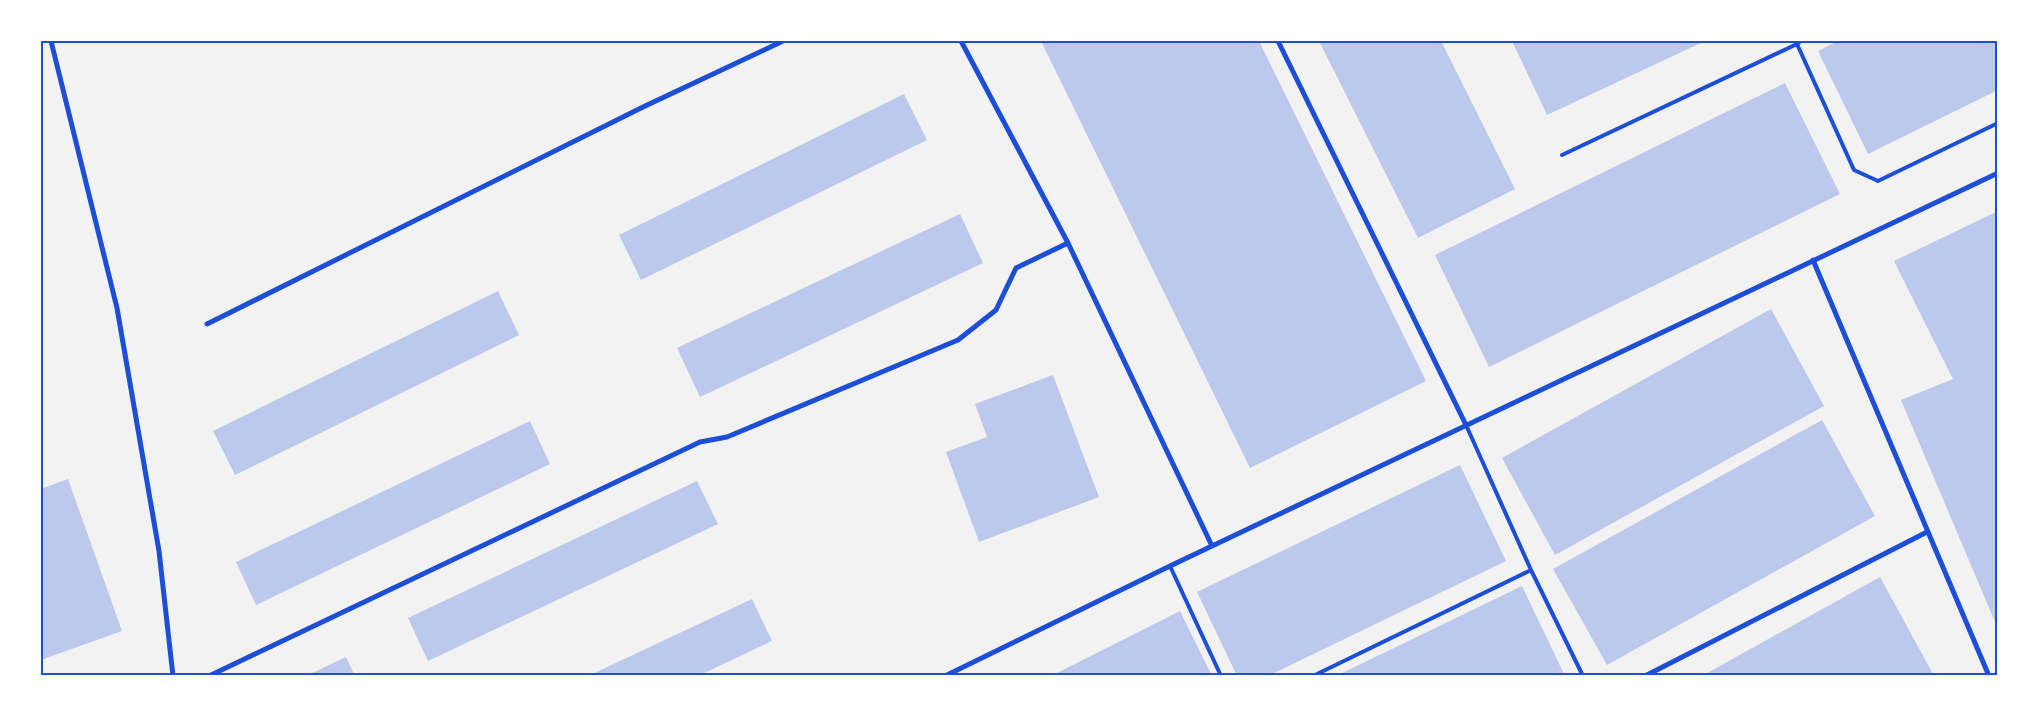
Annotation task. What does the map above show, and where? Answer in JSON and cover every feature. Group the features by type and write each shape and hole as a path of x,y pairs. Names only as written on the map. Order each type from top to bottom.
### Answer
{"street":[{"path":"51,41 116,308 160,551 173,676"},
{"path":"207,324 634,112 784,41"},
{"path":"961,41 1068,243 1212,546"},
{"path":"1278,41 1466,425"},
{"path":"944,676 1170,566 1998,173"},
{"path":"209,676 700,442 727,437 958,340 996,310 1016,268 1068,243"},
{"path":"1813,260 1989,676"},
{"path":"1645,676 1927,532"}],"lane":[{"path":"1562,154 1799,42 1854,170 1878,181 1998,123"},
{"path":"1466,425 1531,570 1583,676"},
{"path":"1170,566 1221,676"},
{"path":"1313,676 1531,570"}],"building":[{"path":"1041,41 1259,41 1426,381 1250,468"},
{"path":"1319,41 1441,41 1515,189 1418,238"},
{"path":"1512,41 1705,41 1547,115"},
{"path":"1838,41 1998,41 1998,90 1868,154 1818,51"},
{"path":"1785,83 1840,194 1489,367 1435,255"},
{"path":"904,94 927,140 641,280 619,235"},
{"path":"1998,211 1998,629 1901,400 1953,379 1894,261"},
{"path":"960,214 983,263 700,397 677,348"},
{"path":"498,291 519,335 235,475 213,431"},
{"path":"1771,309 1824,406 1555,555 1502,458"},
{"path":"1053,375 1099,497 979,542 946,452 987,437 975,404"},
{"path":"1822,420 1875,516 1607,665 1553,569"},
{"path":"530,421 550,464 256,605 236,562"},
{"path":"1460,465 1506,561 1268,676 1237,676 1197,592"},
{"path":"68,479 122,631 41,660 41,489"},
{"path":"697,481 718,524 428,661 408,618"},
{"path":"1880,577 1933,674 1929,676 1702,676"},
{"path":"1522,586 1565,676 1336,676"},
{"path":"752,599 772,641 698,676 588,676"},
{"path":"1180,611 1212,676 1051,676"},
{"path":"346,657 355,676 306,676"}]}
